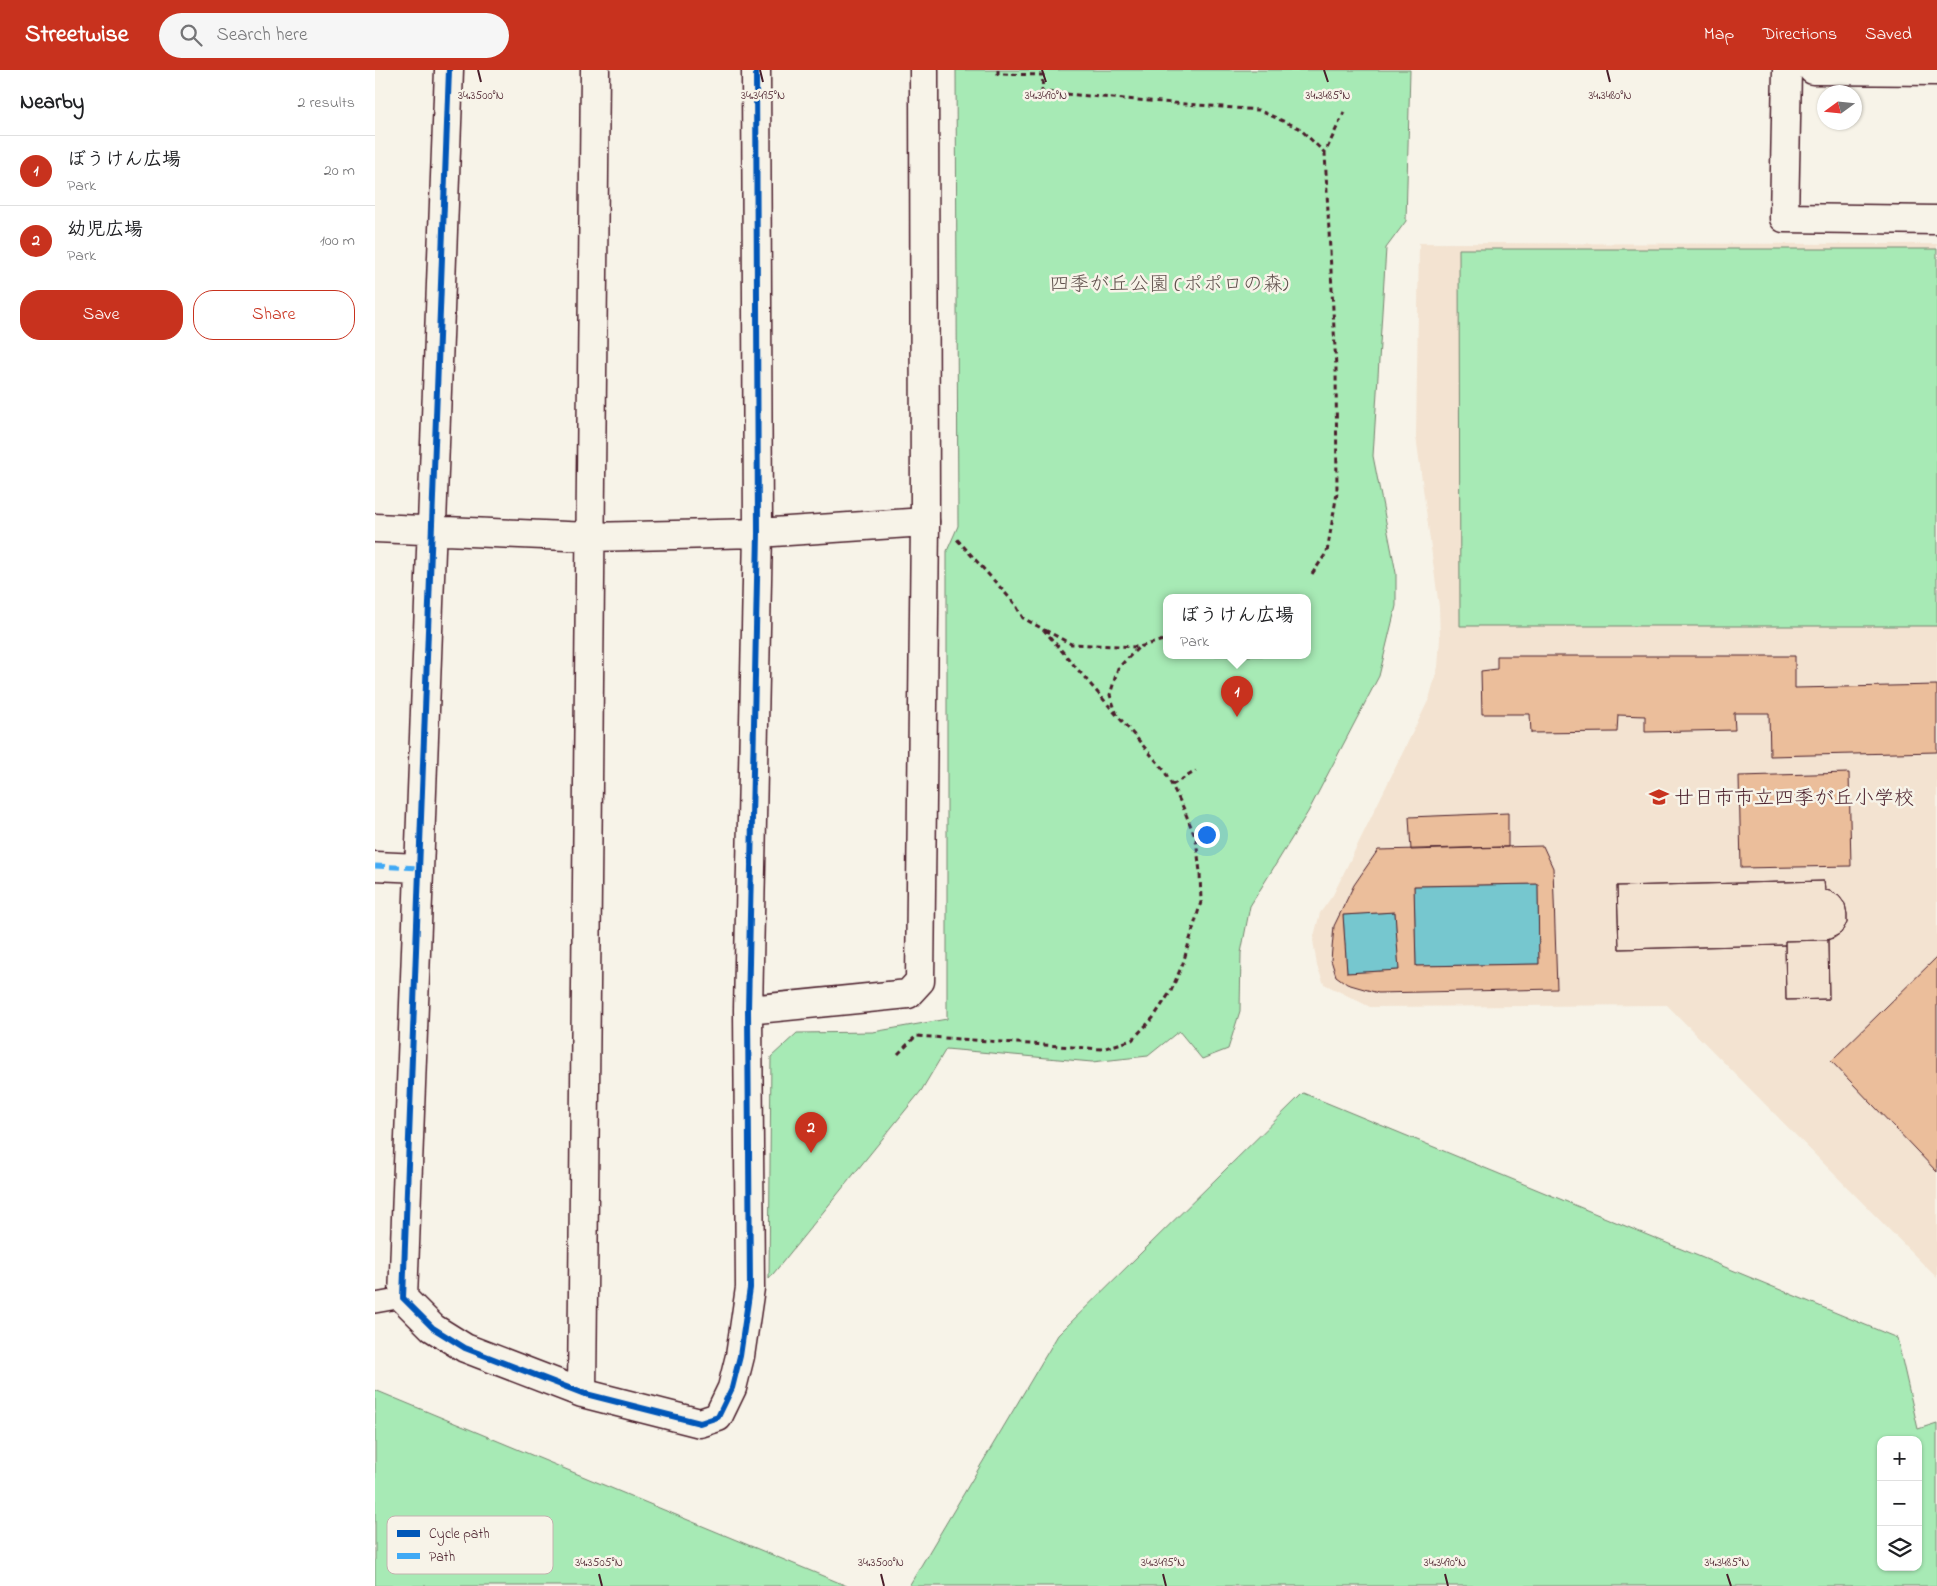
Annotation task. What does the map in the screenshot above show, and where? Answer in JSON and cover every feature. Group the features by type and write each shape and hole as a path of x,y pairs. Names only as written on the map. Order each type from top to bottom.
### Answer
{"street":[{"path":"449,70 403,1298 433,1328 465,1348 582,1393 699,1424 718,1417 732,1388 740,1356 750,1288 748,1010 758,534 757,70"},
{"path":"582,1393 595,70"},
{"path":"748,1010 908,994 920,981 925,522 924,70"},
{"path":"1787,70 1783,218 1937,220"},
{"path":"1813,70 1937,72"},
{"path":"375,528 590,537 758,534 925,522"},
{"path":"375,866 419,868"}],"lane":[{"path":"375,1303 403,1298"}],"path":[{"path":"998,70 998,74 1043,75 1042,92 1259,110 1299,128 1325,153"},
{"path":"1312,574 1327,552 1337,493 1336,368 1325,153 1343,112"},
{"path":"955,536 1015,604 1023,618 1071,644 1139,647 1163,641"},
{"path":"898,1054 916,1036 1103,1049 1132,1040 1153,1018 1171,991 1183,963 1201,902 1196,839 1164,770 1043,629"},
{"path":"1118,718 1110,695 1118,668 1139,647"},
{"path":"1172,785 1196,771"}],"shaded area":[{"name":"廿日市市立四季が丘小学校","path":"1419,243 1937,244 1937,1278 1667,1005 1370,1007 1324,984 1317,966 1313,940 1320,913 1333,895 1429,699 1438,667 1440,639 1439,607 1416,436"}],"green space":[{"name":"四季が丘公園 (ポポロの森)","path":"956,70 1410,70 1406,221 1386,248 1373,456 1396,573 1396,606 1379,676 1308,812 1250,906 1241,953 1240,1011 1228,1049 1202,1059 1179,1031 1148,1056 1092,1062 946,1049 921,1091 769,1279 771,1057 797,1033 873,1032 947,1019 947,551 958,526"},
{"path":"1459,249 1937,249 1937,626 1460,626"},
{"path":"1303,1093 1897,1338 1918,1429 1937,1423 1937,1586 909,1586 1058,1335"},
{"path":"375,1390 847,1586 375,1586"}],"water":[{"path":"1538,884 1539,964 1416,966 1414,886"},
{"path":"1395,912 1399,970 1347,973 1343,915"}],"building":[{"path":"1497,656 1795,656 1795,688 1937,685 1937,752 1770,756 1769,713 1734,713 1735,730 1645,732 1645,716 1618,715 1617,732 1531,733 1530,714 1482,714 1481,671 1497,669"},
{"path":"1849,773 1851,866 1741,868 1739,776"},
{"path":"1508,813 1508,847 1411,850 1409,817"},
{"path":"1543,846 1553,868 1557,989 1378,993 1347,984 1336,976 1331,960 1334,926 1354,885 1378,850","holes":["1538,884 1539,964 1416,966 1414,886","1395,912 1399,970 1347,973 1343,915"]},
{"path":"1824,881 1825,890 1839,896 1845,904 1847,914 1847,923 1841,933 1828,940 1829,999 1786,1000 1785,945 1619,949 1617,886"},
{"path":"1824,881 1825,890 1839,896 1845,904 1847,914 1847,923 1841,933 1834,938 1826,940 1785,941 1785,945 1619,949 1617,886"},
{"path":"1828,940 1829,999 1786,1000 1785,941"},
{"path":"1937,957 1937,1172 1831,1061"}],"marked path":[{"path":"375,866 419,868"}],"cycle path":[{"path":"449,70 403,1298 433,1328 465,1348 582,1393 700,1423 718,1417 732,1388 740,1356 750,1288 748,1010 758,533 756,70"}],"place":[{"name":"ぼうけん広場","path":"1237,717"},
{"name":"廿日市市立四季が丘小学校","path":"1659,797"},
{"name":"幼児広場","path":"811,1153"}]}
